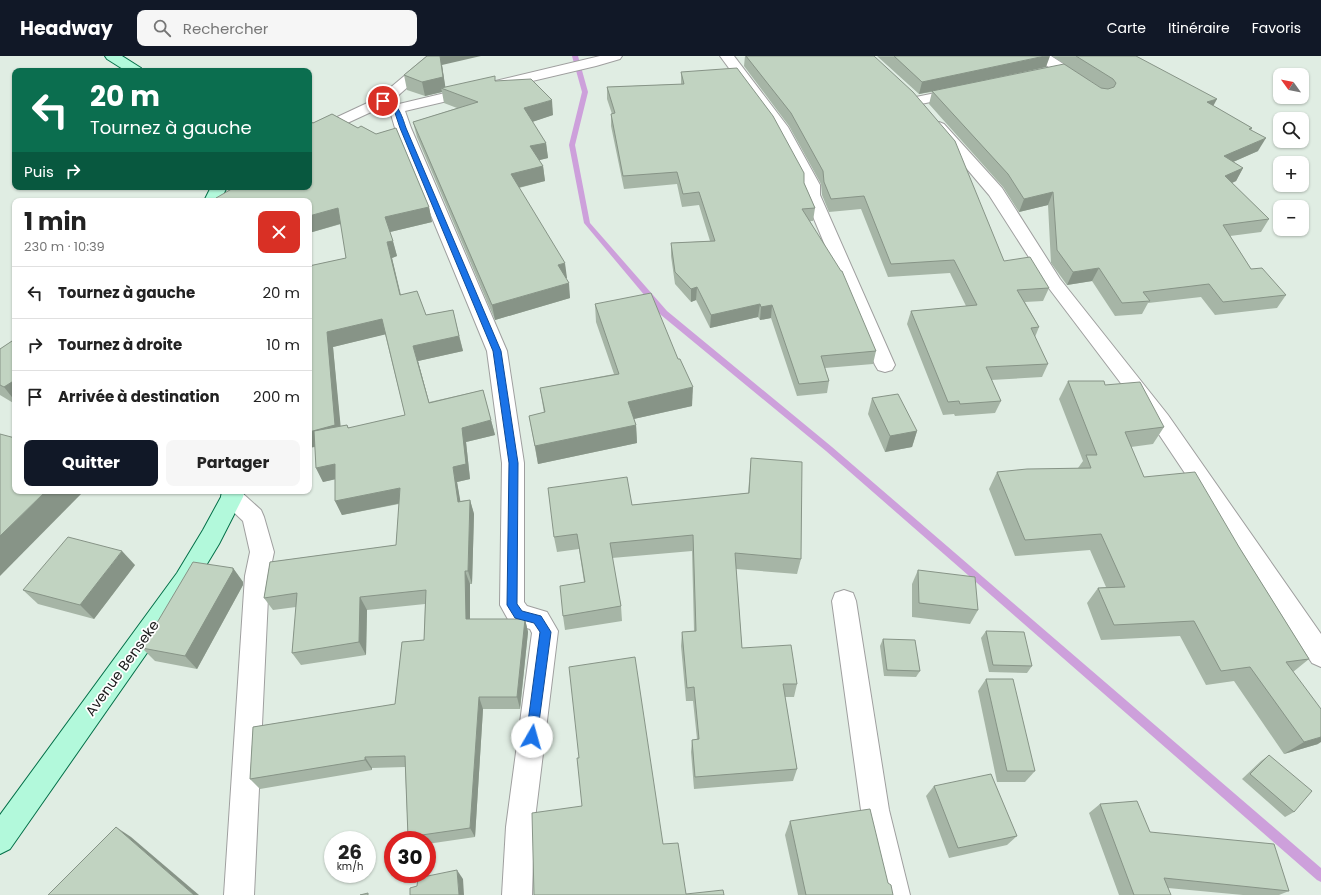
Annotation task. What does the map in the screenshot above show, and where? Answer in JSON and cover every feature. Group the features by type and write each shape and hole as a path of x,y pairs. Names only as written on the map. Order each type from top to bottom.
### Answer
{"street":[{"path":"112,56 131,68"},
{"path":"312,129 390,105 553,72 615,56"},
{"path":"727,56 780,127 812,185 812,195 885,365"},
{"path":"1041,56 1095,91"},
{"path":"390,105 426,60"},
{"path":"1040,75 1063,70"},
{"path":"970,90 910,96 996,192 1054,283 1161,421 1321,655"},
{"path":"390,105 403,128 497,351 513,463 512,605 519,615 538,620 545,632 520,827 517,895"},
{"path":"233,494 253,517 262,552 257,576 239,895"},
{"name":"Avenue Benseke","path":"0,839 185,580 211,537 233,494"},
{"path":"844,601 875,810 895,895"}],"building":[{"path":"427,56 440,56 443,77 422,82 404,75"},
{"path":"746,56 874,56 913,92 955,141 1004,261 1030,257 1049,288 1017,290 1039,327 1031,328 1048,364 986,367 1001,401 960,404 959,401 948,402 911,311 977,305 954,260 891,264 864,196 831,199 824,182 823,171 791,113"},
{"path":"894,56 1045,56 922,82"},
{"path":"1076,56 1136,56 1217,99 1207,102 1252,128 1249,129 1266,138 1224,156 1243,168 1225,176 1269,219 1223,225 1251,269 1262,268 1286,295 1223,302 1209,284 1143,292 1150,301 1122,303 1099,268 1073,272 1057,250 1053,192 1024,199 1008,174 932,91 1064,64 1101,88 1108,89 1114,87 1116,83 1113,79"},
{"path":"737,68 773,116 804,173 804,183 815,208 802,209 842,271 876,351 821,356 829,381 799,384 772,305 761,307 760,304 711,315 697,287 691,289 675,272 671,243 715,241 699,192 683,194 677,172 623,176 611,114 615,113 607,87 684,84 681,72"},
{"path":"495,76 495,81 531,79 552,100 524,108 546,143 530,146 543,166 511,174 565,263 558,265 569,283 492,305 413,122 478,102 441,88"},
{"path":"332,114 358,128 361,126 376,134 396,128 429,207 385,217 393,241 387,242 400,295 417,291 426,315 453,310 459,336 413,346 429,403 483,390 491,420 462,428 466,464 453,467 458,502 470,500 468,571 465,571 466,619 525,619 517,697 479,697 470,828 436,833 436,831 408,831 405,756 365,757 365,760 250,779 253,727 395,704 402,642 424,640 426,590 360,597 359,642 292,653 297,593 264,598 270,562 396,545 400,488 335,501 335,464 316,468 314,431 347,425 348,428 405,415 382,319 327,332 335,425 312,431 312,265 346,258 338,208 312,215 312,198 216,198 230,190 312,190 312,122"},
{"path":"651,293 678,359 680,359 693,387 628,402 636,425 535,446 529,416 545,412 540,388 619,374 595,304"},
{"path":"12,341 12,382 4,387 0,385 0,349"},
{"path":"1068,381 1104,381 1105,385 1140,382 1164,427 1125,432 1144,477 1195,472 1239,547 1309,659 1286,662 1321,709 1321,737 1304,742 1250,667 1221,671 1194,621 1114,625 1098,588 1125,587 1101,534 1025,540 997,472 1027,469 1091,468 1086,455 1097,455"},
{"path":"898,394 917,431 890,436 872,398"},
{"path":"0,434 12,437 12,494 43,494 0,536"},
{"path":"751,458 802,462 801,559 735,553 742,648 791,645 797,684 783,684 797,769 695,777 692,740 699,739 694,687 687,688 682,632 696,631 693,535 610,543 621,606 563,616 560,586 585,582 577,534 554,537 548,488 627,477 632,505 749,493"},
{"path":"68,537 122,551 80,605 23,590"},
{"path":"193,562 233,568 233,571 185,656 142,648"},
{"path":"918,570 975,577 978,610 919,603"},
{"path":"986,631 1024,632 1032,666 993,665"},
{"path":"883,639 915,640 920,671 887,670"},
{"path":"635,657 663,844 678,843 686,894 723,890 724,895 534,895 532,813 582,806 577,758 579,758 569,667"},
{"path":"986,679 1013,679 1035,771 1007,771"},
{"path":"1269,755 1312,791 1294,812 1250,774"},
{"path":"991,774 1017,836 958,848 934,786"},
{"path":"1137,801 1150,832 1274,844 1289,891 1164,878 1171,895 1134,895 1100,804"},
{"path":"870,809 888,883 891,885 893,895 806,895 790,821"},
{"path":"116,827 194,895 48,895"},
{"path":"457,870 459,895 410,895 410,888 417,886 417,883 436,883 436,874"}],"waterway":[{"path":"575,56 585,92 572,145 587,223 664,313 829,449 1321,876"}],"route":[{"path":"383,101 396,109 497,351 512,447 513,463 512,605 519,615 538,620 545,632 542,646 532,737"}]}
